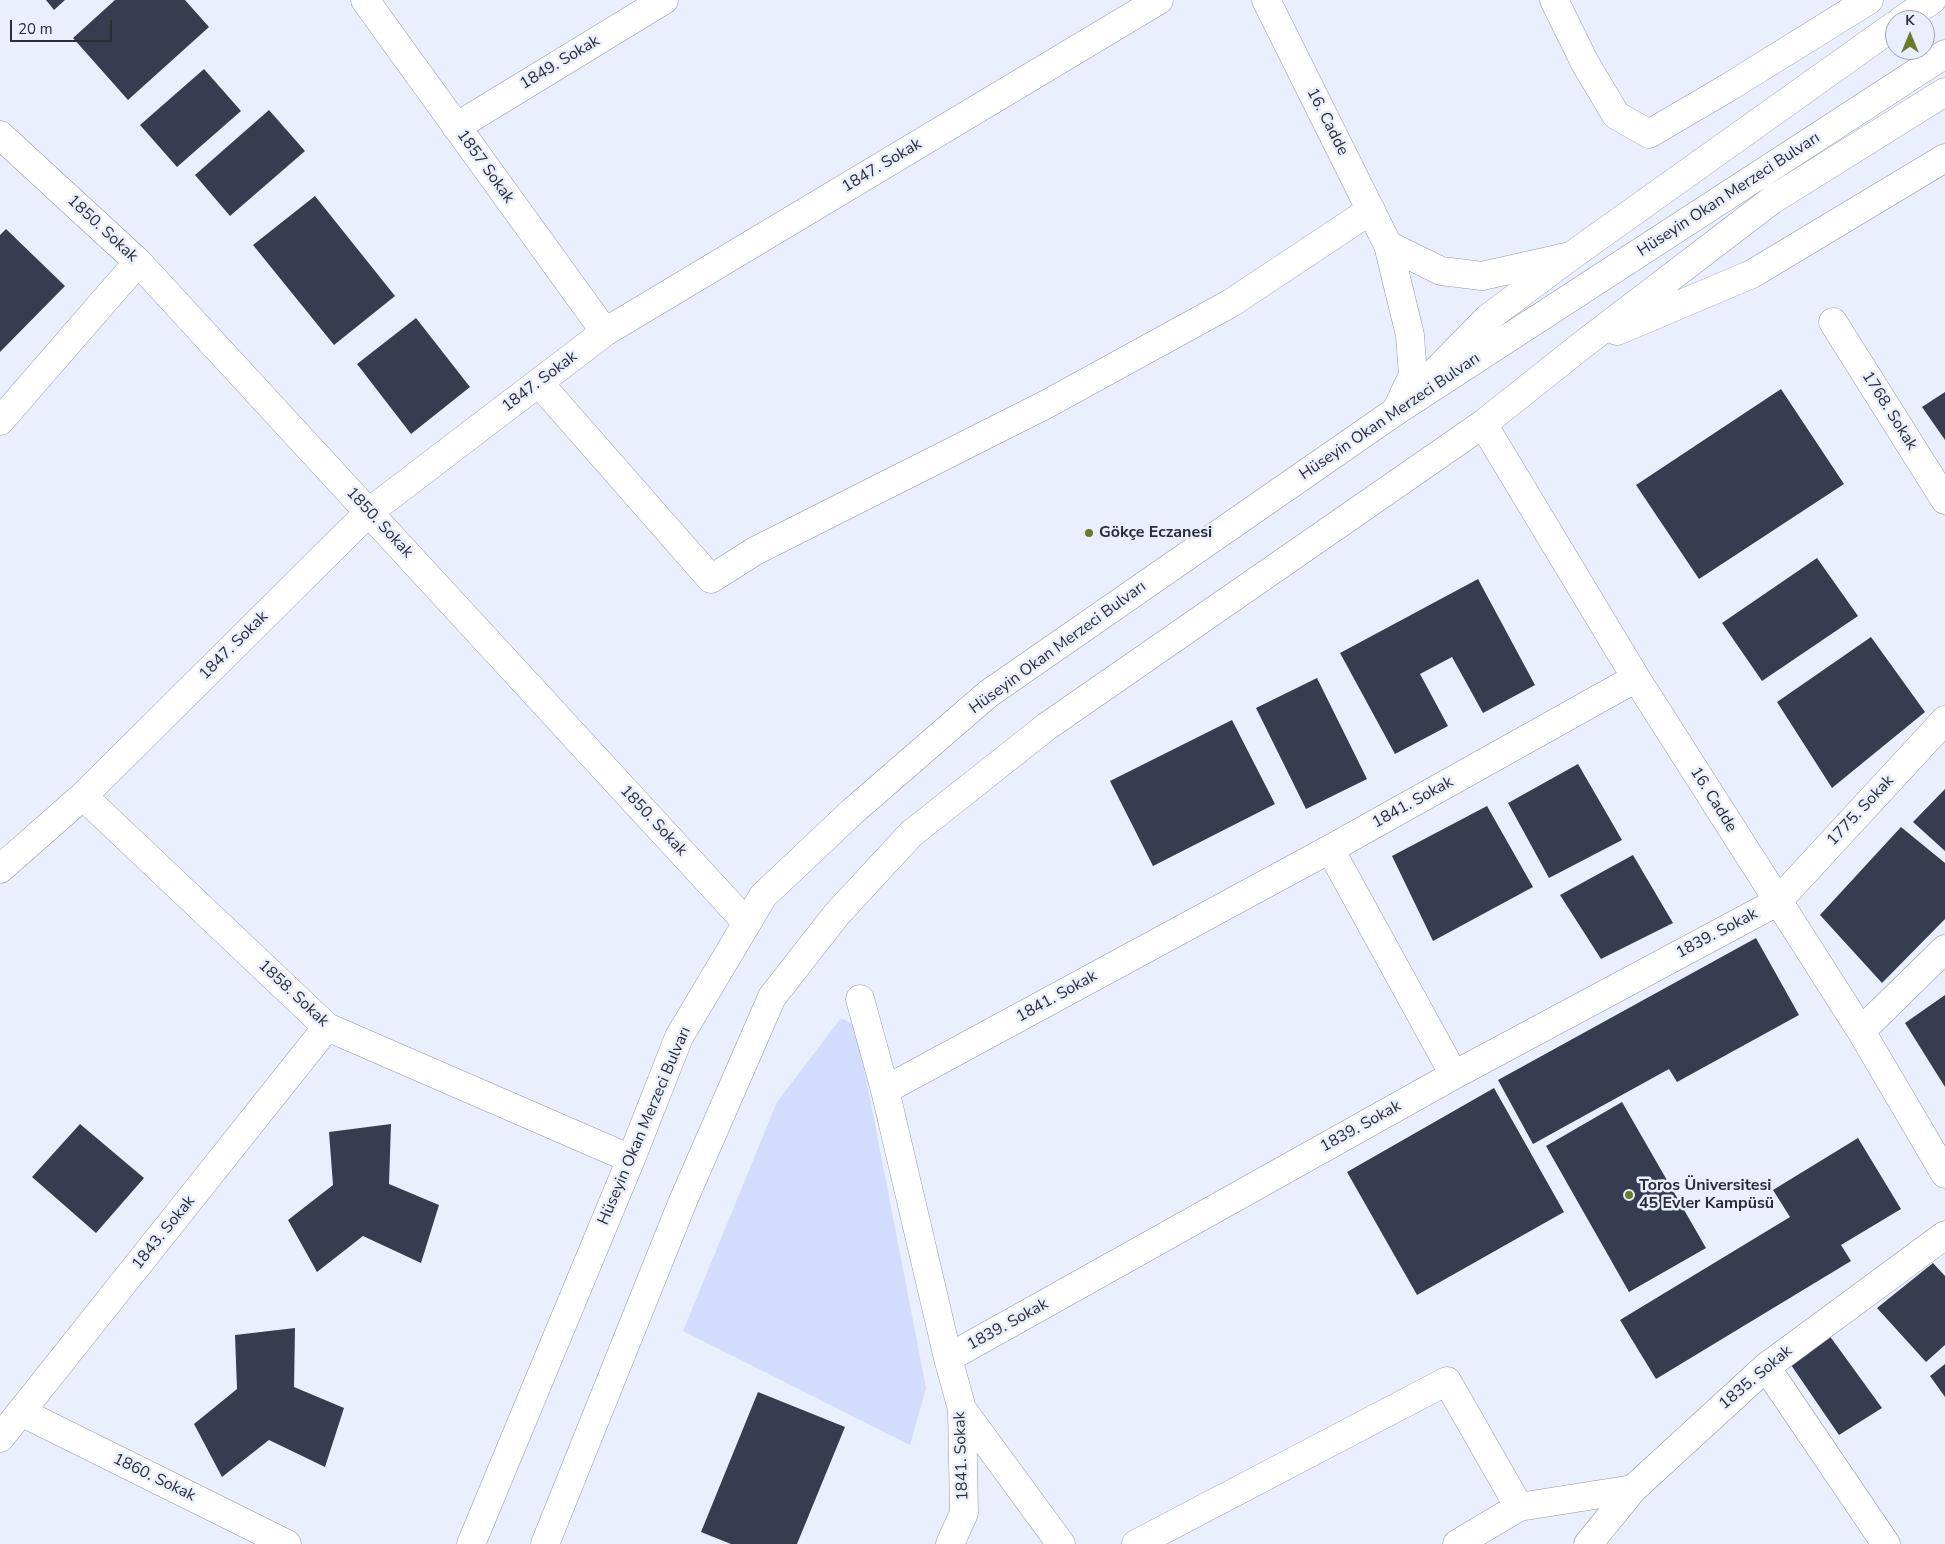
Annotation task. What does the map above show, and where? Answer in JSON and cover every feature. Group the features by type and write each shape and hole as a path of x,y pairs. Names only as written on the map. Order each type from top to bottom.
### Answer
{"street":[{"name":"1857 Sokak","path":"365,0 606,332"},
{"name":"1849. Sokak","path":"456,127 664,0"},
{"name":"1847. Sokak","path":"0,869 83,796 369,512 606,332 1159,0"},
{"name":"16. Cadde","path":"1266,0 1388,245 1410,335 1414,375 1396,411"},
{"path":"1554,0 1585,63 1616,116 1649,134 1729,88 1869,0"},
{"path":"1917,10 1932,0"},
{"path":"1396,411 1488,318 1571,256 1885,32"},
{"name":"Hüseyin Okan Merzeci Bulvarı","path":"471,1544 631,1159 679,1037 763,896 839,824 988,694 1396,411 1945,54"},
{"name":"Hüseyin Okan Merzeci Bulvarı","path":"545,1544 683,1201 772,997 837,914 911,834 1046,726 1483,424 1581,346 1772,200 1945,92"},
{"name":"1850. Sokak","path":"0,135 138,262 747,923"},
{"path":"1581,346 1752,274 1945,158"},
{"path":"539,383 711,579 756,551 1045,405 1231,303 1371,210"},
{"path":"1388,245 1441,271 1482,276 1571,256"},
{"path":"0,421 138,262"},
{"name":"1768. Sokak","path":"1833,322 1945,500"},
{"name":"16. Cadde","path":"1483,424 1636,678 1861,1032 1945,1174"},
{"name":"1841. Sokak","path":"950,1544 964,1513 962,1409 948,1358 885,1090 1330,849 1636,678"},
{"name":"1775. Sokak","path":"1778,902 1945,720"},
{"name":"1858. Sokak","path":"83,796 327,1028 631,1159"},
{"path":"1330,849 1454,1075"},
{"name":"1839. Sokak","path":"948,1358 1454,1075 1778,902"},
{"path":"1861,1032 1945,949"},
{"path":"860,999 885,1090"},
{"name":"1843. Sokak","path":"0,1438 327,1028"},
{"name":"1835. Sokak","path":"1592,1543 1633,1489 1766,1367 1945,1235"},
{"path":"1766,1367 1886,1544"},
{"path":"1136,1544 1447,1381 1519,1507"},
{"path":"962,1409 1061,1544"},
{"name":"1860. Sokak","path":"21,1412 287,1544"},
{"path":"1457,1544 1519,1507 1633,1489"}],"shaded area":[{"path":"841,1018 856,1026 926,1388 910,1445 683,1331 777,1102"}],"building":[{"path":"46,0 65,0 54,10"},
{"path":"115,0 185,0 209,27 128,100 73,38"},
{"path":"204,69 241,111 177,167 140,125"},
{"path":"269,110 305,151 230,216 195,175"},
{"path":"315,196 395,296 334,345 253,245"},
{"path":"6,229 65,286 0,352 0,235"},
{"path":"416,318 470,387 411,434 357,364"},
{"path":"1781,389 1844,484 1699,579 1636,485"},
{"path":"1945,392 1945,440 1922,407"},
{"path":"1817,558 1858,616 1762,681 1722,623"},
{"path":"1478,579 1535,685 1483,713 1452,657 1420,674 1448,726 1395,754 1340,653"},
{"path":"1871,637 1925,712 1832,788 1777,702"},
{"path":"1317,678 1367,779 1306,809 1256,708"},
{"path":"1232,720 1275,804 1153,866 1110,781"},
{"path":"1578,764 1622,840 1549,878 1508,803"},
{"path":"1945,789 1945,851 1913,822"},
{"path":"1487,806 1533,887 1433,941 1392,856"},
{"path":"1901,827 1945,863 1945,919 1882,983 1820,915"},
{"path":"1633,855 1673,923 1601,959 1560,895"},
{"path":"1756,938 1799,1015 1677,1082 1669,1069 1533,1144 1498,1080"},
{"path":"1945,995 1945,1087 1905,1023"},
{"path":"1494,1088 1564,1212 1417,1295 1347,1172"},
{"path":"1622,1102 1706,1248 1629,1292 1546,1146"},
{"path":"80,1124 144,1178 96,1233 32,1177"},
{"path":"391,1124 389,1184 439,1205 421,1263 363,1236 317,1272 288,1220 333,1185 329,1132"},
{"path":"1858,1138 1901,1209 1841,1245 1851,1261 1656,1379 1620,1320 1790,1217 1773,1190"},
{"path":"1933,1263 1945,1276 1945,1345 1926,1362 1877,1308"},
{"path":"295,1328 294,1387 344,1408 325,1467 269,1440 222,1477 194,1424 237,1389 235,1335"},
{"path":"1829,1335 1882,1408 1839,1435 1789,1362"},
{"path":"1945,1364 1945,1397 1930,1376"},
{"path":"758,1392 845,1427 797,1544 731,1544 701,1532"}],"place":[{"name":"Gökçe Eczanesi","path":"1089,533"},
{"name":"Toros Üniversitesi 45 Evler Kampüsü","path":"1629,1195"}]}
